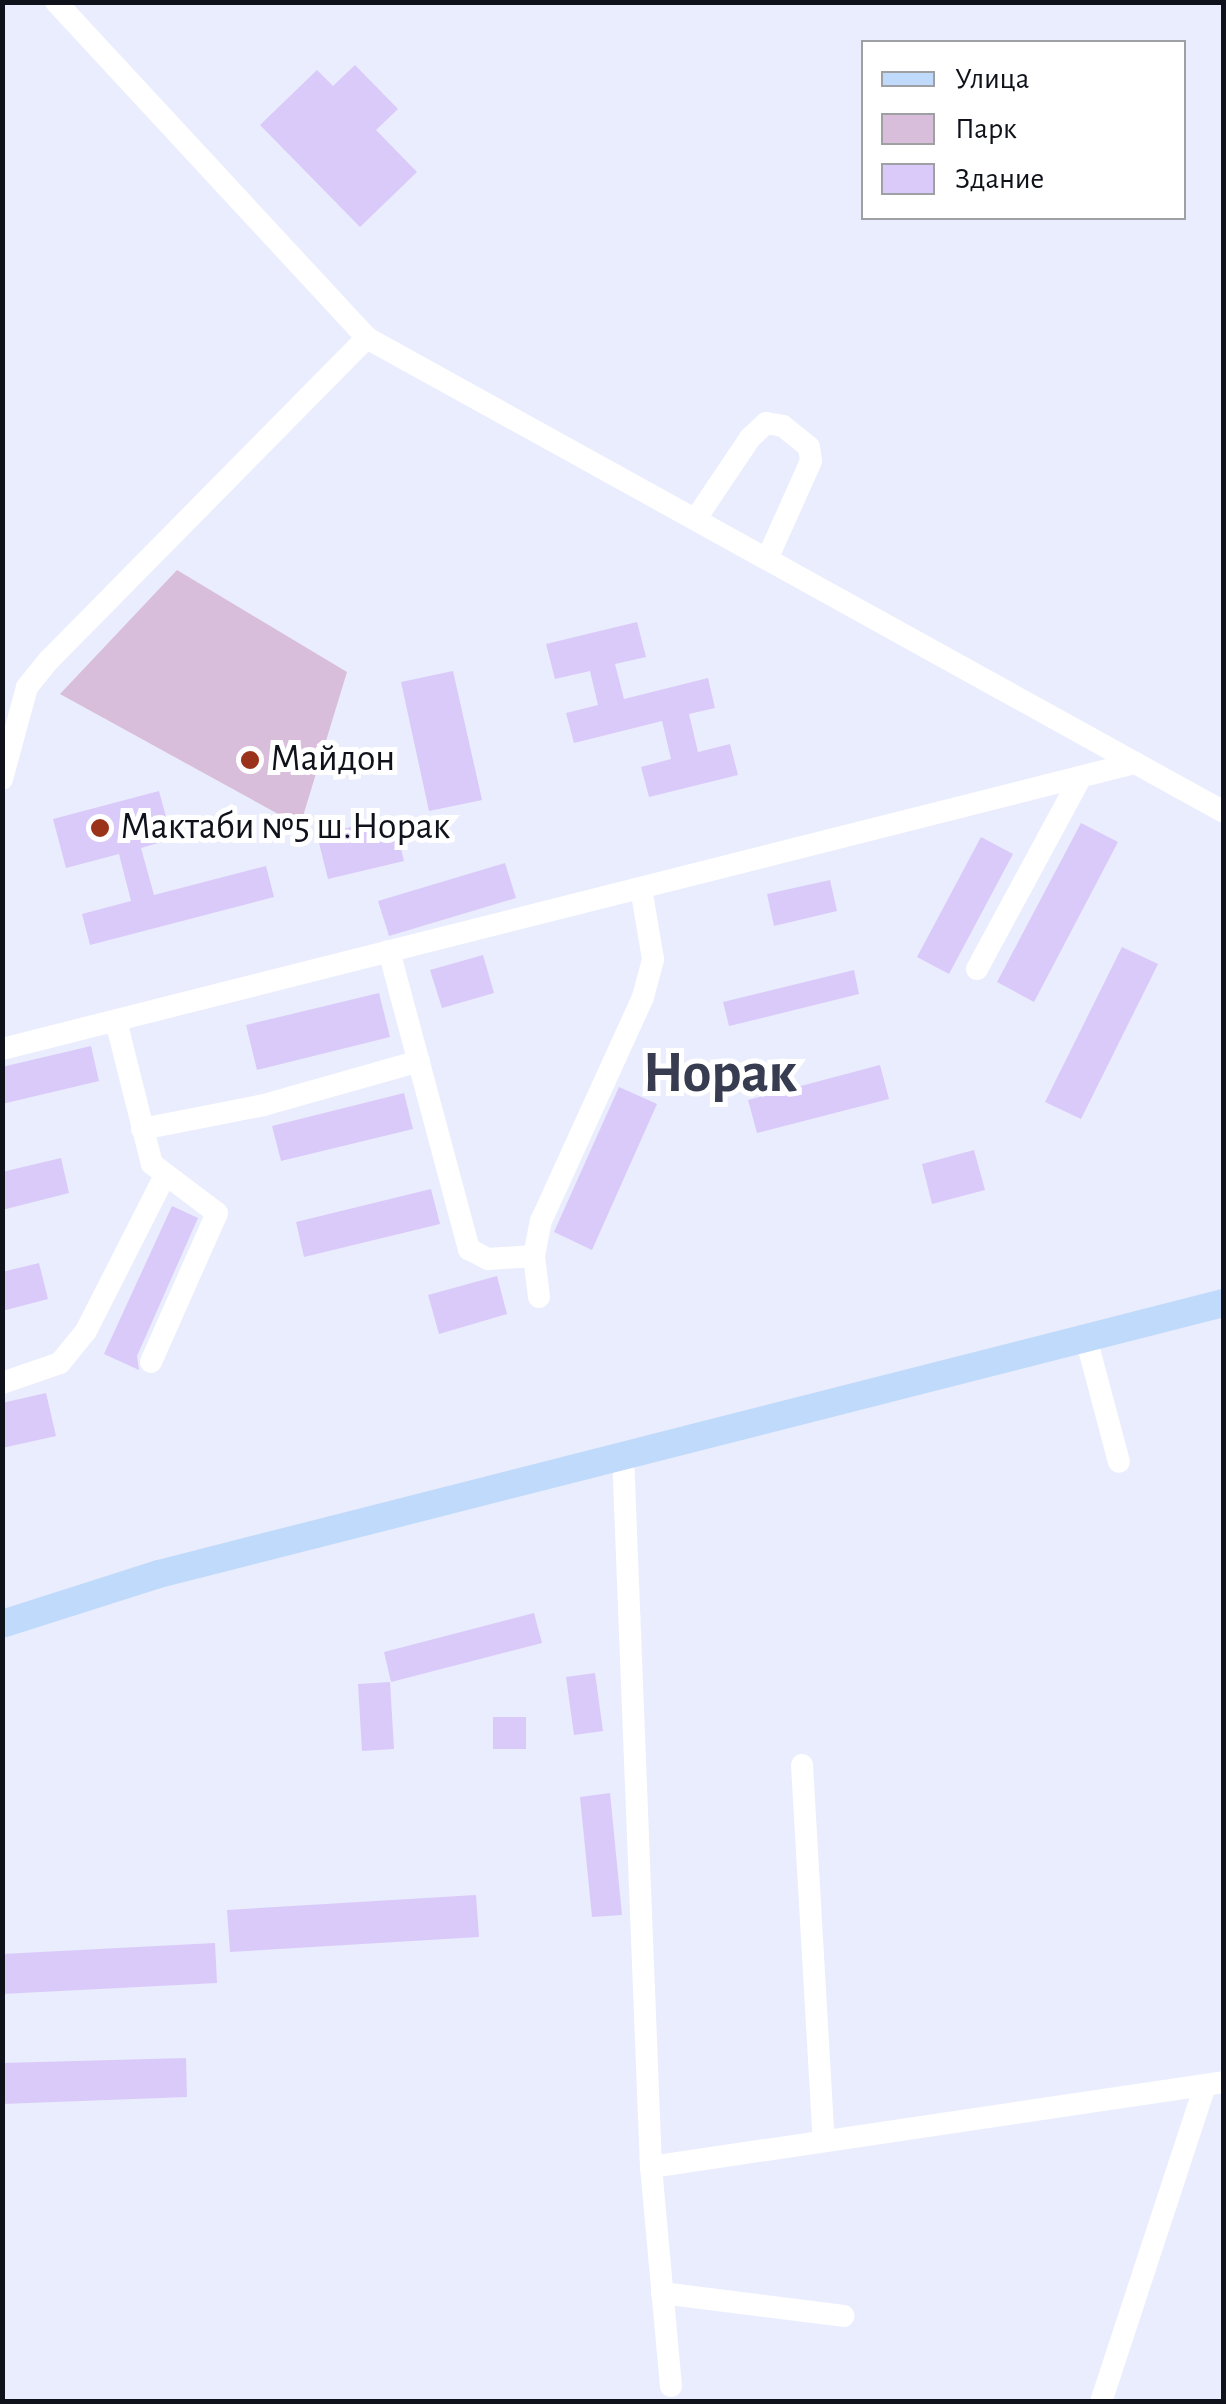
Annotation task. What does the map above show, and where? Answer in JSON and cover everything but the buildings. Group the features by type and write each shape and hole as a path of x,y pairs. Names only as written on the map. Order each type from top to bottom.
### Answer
{"main road":[{"path":"2,1624 159,1574 1224,1303"}],"street":[{"path":"56,2 367,338 697,517 1224,812"},
{"path":"2,779 27,687 50,659 367,338"},
{"path":"697,517 750,438 766,423 783,426 809,447 811,461 768,557"},
{"path":"2,1049 1135,763"},
{"path":"976,968 1081,777"},
{"path":"539,1296 534,1256 541,1221 643,997 653,959 641,888"},
{"path":"389,952 469,1249 488,1259 534,1256"},
{"path":"116,1021 142,1129 163,1179 213,1204 216,1213 151,1362"},
{"path":"142,1129 264,1105 419,1061"},
{"path":"2,1383 60,1363 77,1342 163,1179"},
{"path":"1086,1338 1119,1462"},
{"path":"623,1455 650,2166 671,2386"},
{"path":"802,1765 824,2142"},
{"path":"650,2166 1214,2084 1101,2402"},
{"path":"662,2293 844,2316"}],"green space":[{"name":"Майдон","path":"177,570 347,672 300,826 60,694"}],"place":[{"name":"Майдон","path":"250,760"},
{"name":"Мактаби №5 ш.Норак","path":"100,828"}],"district":[{"name":"Норак","path":"720,1074"}]}
